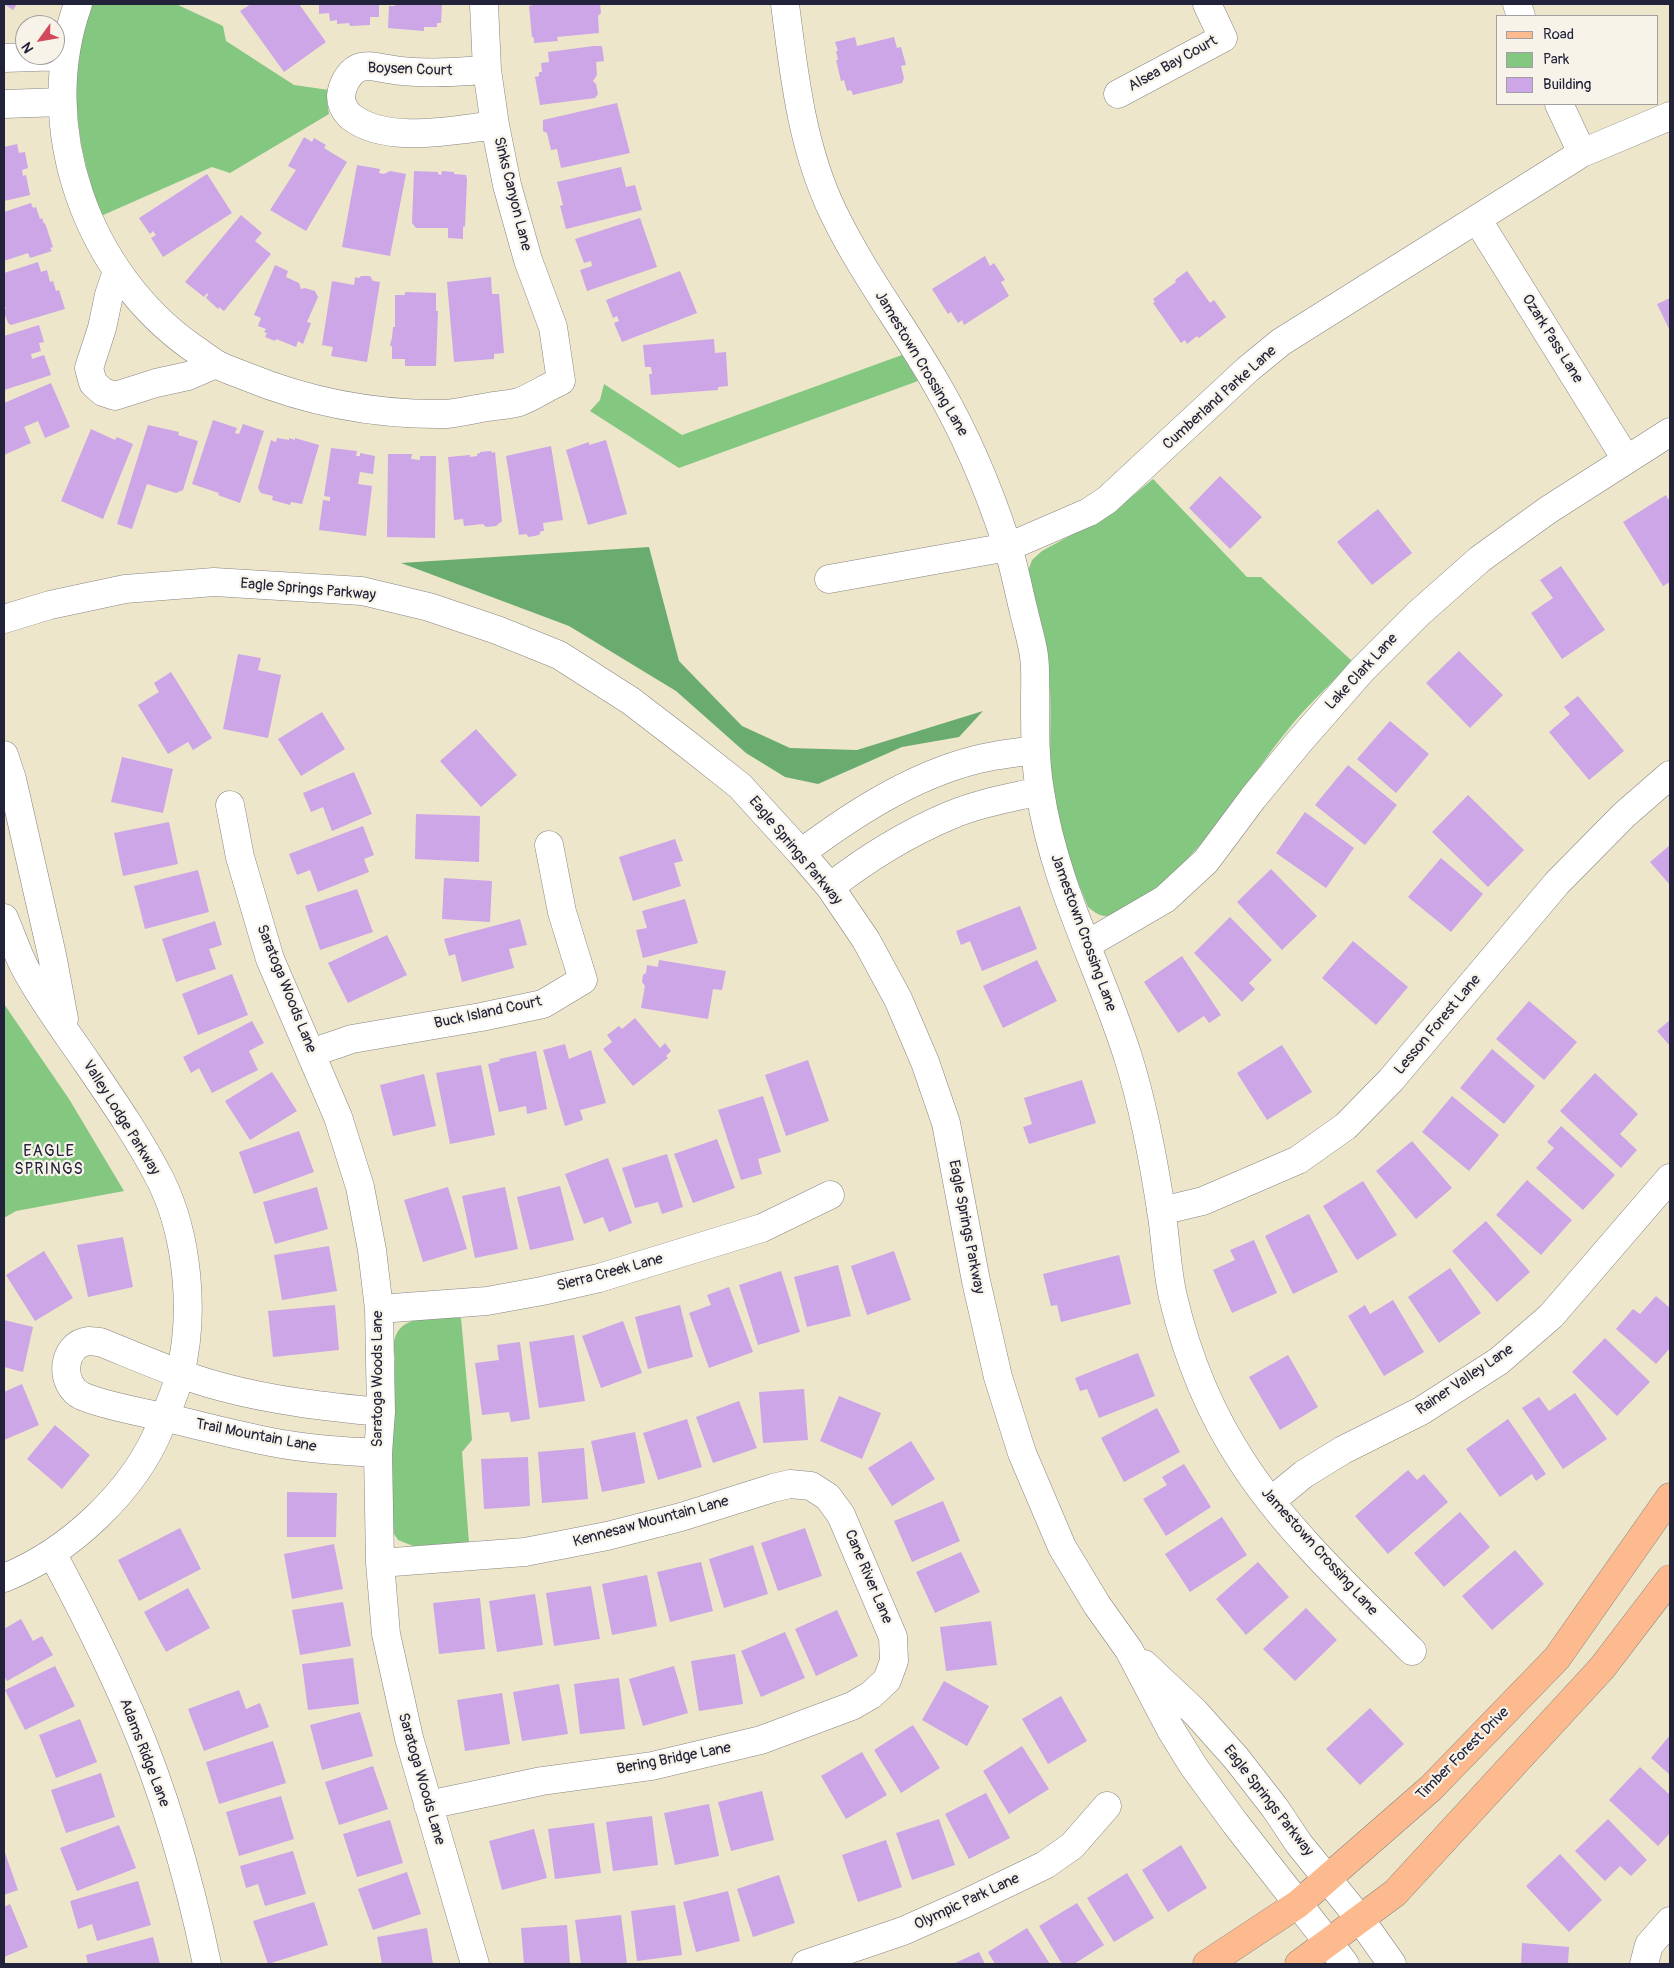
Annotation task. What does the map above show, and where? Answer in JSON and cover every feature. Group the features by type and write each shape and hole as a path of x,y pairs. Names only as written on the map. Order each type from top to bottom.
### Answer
{"main road":[{"name":"Timber Forest Drive","path":"1207,1964 1298,1904 1431,1788 1557,1658 1668,1504"},
{"path":"1299,1964 1396,1893 1602,1668 1670,1579"}],"street":[{"path":"65,56 78,4"},
{"name":"Sinks Canyon Lane","path":"216,364 269,386 323,401 389,411 448,414 519,402 560,381 553,327 528,260 507,185 495,125 487,70 484,4"},
{"name":"Jamestown Crossing Lane","path":"785,4 795,83 810,148 832,210 862,266 934,380 964,434 983,477 1008,547 1034,656 1035,750 1040,791 1050,844 1067,896 1107,995 1129,1060 1147,1135 1161,1211 1173,1294 1192,1362 1216,1418 1243,1464 1271,1501 1332,1570 1412,1651"},
{"name":"Alsea Bay Court","path":"1118,94 1223,38 1207,4"},
{"path":"64,65 62,102 67,147 77,191 96,235 117,272 143,304 175,336 216,364"},
{"name":"Boysen Court","path":"487,70 402,72 374,67 359,68 347,78 341,92 341,102 347,113 358,122 374,129 413,134 495,125"},
{"path":"4,104 62,102"},
{"path":"1559,105 1582,153"},
{"name":"Cumberland Parke Lane","path":"829,579 1008,547 1089,512 1107,500 1248,368 1281,342 1582,153 1670,116"},
{"name":"Ozark Pass Lane","path":"1477,220 1626,459"},
{"path":"117,272 89,368 93,383 103,392 115,396 156,383 188,376 216,364"},
{"name":"Lake Clark Lane","path":"1086,945 1165,899 1206,860 1253,798 1362,670 1419,613 1480,558 1548,510 1670,432"},
{"name":"Eagle Springs Parkway","path":"4,619 50,605 125,589 214,582 362,591 430,607 498,630 559,655 631,701 740,786 802,853 830,887 866,940 898,999 928,1071 946,1123 976,1281 998,1377 1022,1453 1062,1547 1097,1605 1129,1650 1171,1730 1194,1767 1345,1964"},
{"path":"802,853 828,833 874,804 933,774 976,760 1035,750"},
{"name":"Valley Lodge Parkway","path":"4,755 12,779 52,955 67,1033"},
{"name":"Lesson Forest Lane","path":"1161,1211 1203,1201 1298,1160 1346,1126 1391,1080 1557,883 1624,815 1670,775"},
{"path":"830,887 854,869 900,841 951,815 988,802 1040,791"},
{"name":"Saratoga Woods Lane","path":"230,805 240,857 270,959 338,1117 360,1187 372,1250 379,1310 381,1412 378,1453 380,1563 386,1634 409,1738 475,1964"},
{"name":"Buck Island Court","path":"311,1053 352,1039 481,1017 543,1004 584,980 562,912 549,845"},
{"name":"Valley Lodge Parkway","path":"4,918 25,968 131,1128 161,1182 179,1232 187,1285 186,1338 180,1374 155,1441 128,1482 83,1529 52,1553 4,1578"},
{"name":"Rainer Valley Lane","path":"1271,1501 1304,1474 1343,1450 1421,1411 1499,1361 1551,1316 1670,1178"},
{"name":"Sierra Creek Lane","path":"379,1310 487,1301 599,1278 762,1228 830,1195"},
{"name":"Trail Mountain Lane","path":"180,1374 100,1342 88,1341 76,1346 69,1355 65,1367 67,1378 73,1389 81,1395 272,1442 331,1450 378,1453"},
{"path":"180,1374 223,1387 280,1400 381,1412"},
{"name":"Kennesaw Mountain Lane","path":"380,1563 502,1555 607,1536 681,1517 790,1484 811,1486 828,1497"},
{"name":"Cane River Lane","path":"828,1497 842,1515 894,1637 894,1661"},
{"name":"Adams Ridge Lane","path":"52,1553 94,1632 133,1719 164,1804 199,1925 207,1964"},
{"name":"Eagle Springs Parkway","path":"1129,1650 1196,1712 1236,1758 1300,1844 1329,1878 1392,1964"},
{"name":"Bering Bridge Lane","path":"428,1806 542,1781 652,1766 760,1740 852,1706 871,1695 887,1680 894,1661"},
{"name":"Olympic Park Lane","path":"806,1964 835,1960 964,1904 1045,1865 1072,1846 1107,1806"},
{"path":"1644,1964 1649,1945 1670,1921"}],"green space":[{"path":"91,4 176,4 223,26 226,41 294,85 329,90 327,101 329,114 230,173 212,167 101,216 85,162 77,111 79,59 83,32"},
{"path":"902,355 918,381 679,468 590,411 600,400 604,384 682,435"},
{"path":"1153,479 1247,577 1261,577 1352,661 1294,722 1199,846 1177,869 1154,889 1128,907 1113,915 1104,916 1088,907 1067,851 1057,817 1050,770 1049,676 1028,571 1032,560 1042,551 1112,513"},
{"path":"649,547 679,661 742,726 790,748 857,750 983,711 959,737 902,747 818,784 785,777 746,753 676,691 569,626 401,563"},
{"path":"4,1004 69,1099 124,1191 16,1211 4,1218"},
{"path":"431,1318 461,1318 472,1440 462,1452 469,1543 413,1546 398,1540 390,1528 394,1342 397,1332 412,1321"}],"building":[{"path":"4,4 17,4 13,10"},
{"path":"251,4 299,4 326,42 284,72 240,11"},
{"path":"319,4 379,4 379,17 370,17 370,25 350,26 349,23 337,24 337,20 330,21 329,13 319,14"},
{"path":"395,4 442,4 441,23 437,23 437,27 424,27 424,31 388,28 389,6 395,6"},
{"path":"538,4 600,4 601,13 598,16 599,33 557,37 558,41 534,43 529,6"},
{"path":"855,37 857,46 894,37 897,48 901,47 906,65 901,66 904,78 902,83 853,95 851,90 847,91 844,80 841,81 836,60 838,60 836,51 838,51 835,42"},
{"path":"602,46 604,61 596,62 597,75 593,81 596,84 598,94 595,98 540,105 535,77 539,76 539,72 542,72 541,63 549,62 548,52"},
{"path":"617,103 630,153 561,168 557,149 551,150 547,133 543,131 543,120"},
{"path":"304,137 312,142 314,138 326,145 324,148 347,162 306,231 270,210 296,170 288,166"},
{"path":"17,144 19,153 25,152 28,168 22,170 23,176 26,175 30,195 4,201 4,147"},
{"path":"357,165 380,169 379,173 384,174 390,171 406,174 390,256 342,247"},
{"path":"621,167 626,187 635,185 642,210 566,229 560,206 563,205 557,182"},
{"path":"414,171 438,172 441,175 442,171 466,175 463,239 448,238 448,228 416,228 412,223"},
{"path":"207,174 232,213 163,257 151,238 156,235 153,231 150,234 139,218"},
{"path":"31,203 33,208 36,207 40,219 42,218 45,223 53,247 50,248 52,251 30,258 28,253 4,261 4,212"},
{"path":"241,215 262,233 255,241 271,254 224,311 219,307 218,309 206,298 207,293 204,297 185,282"},
{"path":"640,218 657,267 587,291 580,270 592,266 591,261 584,263 575,239"},
{"path":"985,256 990,266 994,263 1005,280 1001,282 1009,296 964,325 962,320 958,323 951,312 948,314 932,289"},
{"path":"38,262 41,272 47,270 50,282 53,281 56,291 59,290 65,309 11,325 8,323 4,312 6,308 4,306 4,273"},
{"path":"275,265 288,271 286,277 299,283 301,289 305,288 315,291 318,297 307,322 311,323 303,344 298,341 296,347 265,337 267,333 264,332 266,329 258,326 261,318 254,315"},
{"path":"680,271 697,313 622,342 614,323 619,321 617,316 613,318 606,300"},
{"path":"1187,271 1210,303 1214,300 1226,317 1199,338 1197,336 1187,344 1185,340 1181,343 1153,303 1155,302 1153,299"},
{"path":"361,276 370,276 373,281 380,282 367,362 331,356 333,347 322,345 332,281 354,285 355,277 359,278"},
{"path":"491,277 492,294 499,294 504,353 494,354 494,359 454,362 447,282"},
{"path":"405,292 436,293 436,311 438,311 436,366 405,366 405,359 392,359 392,347 390,345 393,327 395,327 395,295 405,295"},
{"path":"1670,298 1670,331 1657,304"},
{"path":"39,325 44,342 39,343 41,351 31,354 32,359 44,355 51,375 4,390 4,336"},
{"path":"714,339 715,353 726,352 728,386 718,387 718,390 651,395 649,374 652,374 651,367 645,367 643,345"},
{"path":"51,383 70,427 45,438 38,421 24,427 31,443 4,455 4,403"},
{"path":"213,420 237,428 235,433 239,434 243,424 264,431 240,503 218,495 219,493 192,484"},
{"path":"148,425 179,432 178,435 198,441 183,490 176,493 147,484 132,529 117,524"},
{"path":"91,429 115,440 117,437 133,444 103,519 61,501"},
{"path":"277,438 295,440 295,438 319,445 302,504 291,502 290,505 272,500 273,496 261,493 258,488 271,440 276,442"},
{"path":"606,440 627,514 588,525 566,450 589,442 589,445"},
{"path":"551,446 563,520 543,523 544,531 541,531 539,535 529,537 526,534 519,535 506,456"},
{"path":"331,448 357,451 356,456 360,456 360,453 375,456 373,474 360,472 358,484 372,486 366,536 319,530 323,500 330,501 330,497 324,496"},
{"path":"491,451 492,453 495,452 502,521 496,526 486,527 483,524 464,526 463,519 454,520 448,457 470,455 470,457 477,456 480,452"},
{"path":"388,454 412,454 411,459 420,460 420,456 436,456 435,538 387,537"},
{"path":"1220,476 1262,517 1230,549 1189,508"},
{"path":"1666,495 1670,502 1670,582 1663,586 1623,522"},
{"path":"1378,509 1412,553 1372,585 1337,542"},
{"path":"1561,566 1605,630 1562,659 1531,613 1553,598 1540,580"},
{"path":"1459,651 1503,695 1470,728 1426,683"},
{"path":"238,654 261,658 258,670 281,675 268,738 223,729"},
{"path":"171,672 212,738 193,750 188,742 168,754 138,705 159,692 154,683"},
{"path":"1578,696 1624,751 1589,780 1549,732 1570,714 1564,707"},
{"path":"322,712 345,749 301,776 278,739"},
{"path":"1390,721 1429,754 1396,793 1357,759"},
{"path":"476,729 517,775 481,807 440,761"},
{"path":"122,757 173,769 163,813 111,802"},
{"path":"1348,765 1397,805 1365,845 1315,805"},
{"path":"354,772 372,814 332,831 323,807 311,812 303,793"},
{"path":"1468,795 1524,850 1488,887 1432,832"},
{"path":"1305,812 1354,848 1326,888 1276,853"},
{"path":"416,814 480,816 479,862 415,859"},
{"path":"169,822 178,864 123,876 114,833"},
{"path":"363,826 374,855 364,859 369,872 318,892 310,870 297,875 289,854"},
{"path":"675,839 683,861 674,863 681,886 633,901 619,857"},
{"path":"1670,845 1670,885 1650,862"},
{"path":"1441,858 1483,894 1451,932 1408,897"},
{"path":"1271,869 1317,916 1282,950 1237,902"},
{"path":"198,870 209,912 145,929 134,886"},
{"path":"444,878 492,881 490,922 442,919"},
{"path":"357,889 373,932 320,950 305,906"},
{"path":"685,899 698,943 643,958 636,930 647,928 642,911"},
{"path":"1020,906 1037,949 982,971 970,941 961,945 956,931"},
{"path":"1230,917 1272,960 1249,983 1255,989 1242,1002 1194,953"},
{"path":"520,919 527,945 509,949 514,968 462,982 455,954 449,956 444,939"},
{"path":"215,921 222,945 209,949 216,969 176,982 162,939"},
{"path":"387,935 407,975 348,1003 328,963"},
{"path":"1353,941 1408,987 1376,1025 1322,978"},
{"path":"1182,956 1221,1015 1209,1023 1204,1016 1178,1033 1144,982"},
{"path":"659,960 726,971 722,990 713,989 708,1019 641,1008 645,986 642,982 643,975 646,973 647,965 658,967"},
{"path":"1037,960 1057,1001 1003,1028 983,986"},
{"path":"232,974 248,1015 198,1035 182,994"},
{"path":"1529,1001 1577,1042 1544,1080 1496,1039"},
{"path":"635,1018 660,1048 665,1043 671,1051 666,1056 668,1058 633,1086 603,1049 612,1042 607,1035 619,1026 622,1029"},
{"path":"1670,1020 1670,1046 1657,1031"},
{"path":"252,1021 264,1043 249,1051 258,1070 212,1093 199,1068 191,1073 183,1057"},
{"path":"565,1044 569,1059 591,1050 606,1103 580,1110 583,1120 565,1126 543,1050"},
{"path":"1282,1045 1312,1092 1267,1120 1237,1073"},
{"path":"1492,1049 1535,1086 1504,1124 1460,1088"},
{"path":"536,1051 547,1109 527,1114 526,1106 499,1112 488,1064 500,1061 499,1059"},
{"path":"808,1060 829,1121 786,1136 765,1075"},
{"path":"481,1065 495,1135 450,1144 436,1073"},
{"path":"272,1072 297,1111 250,1140 225,1101"},
{"path":"1595,1073 1638,1114 1620,1134 1637,1150 1621,1168 1560,1111"},
{"path":"424,1074 436,1126 393,1136 380,1085"},
{"path":"1082,1080 1096,1123 1029,1144 1023,1127 1032,1124 1024,1098"},
{"path":"763,1096 781,1152 758,1159 762,1174 741,1180 718,1110"},
{"path":"1452,1096 1499,1135 1469,1171 1422,1132"},
{"path":"1561,1126 1615,1175 1583,1210 1536,1168 1554,1148 1547,1142"},
{"path":"299,1131 314,1172 254,1194 239,1152"},
{"path":"717,1139 735,1188 693,1203 674,1154"},
{"path":"1412,1141 1452,1188 1416,1219 1376,1171"},
{"path":"667,1154 683,1207 662,1214 658,1202 635,1208 622,1168"},
{"path":"608,1158 632,1223 609,1232 603,1217 584,1224 565,1174"},
{"path":"1527,1180 1572,1220 1541,1255 1496,1215"},
{"path":"1363,1181 1397,1235 1357,1260 1323,1206"},
{"path":"560,1186 574,1240 530,1250 517,1197"},
{"path":"317,1187 328,1229 275,1244 263,1202"},
{"path":"448,1187 467,1249 423,1262 404,1200"},
{"path":"505,1187 518,1249 475,1258 462,1196"},
{"path":"1309,1214 1338,1272 1293,1294 1265,1236"},
{"path":"1486,1221 1530,1272 1497,1302 1452,1251"},
{"path":"123,1237 133,1287 88,1297 77,1245"},
{"path":"1254,1240 1277,1293 1232,1313 1213,1270 1235,1260 1230,1250"},
{"path":"329,1246 337,1291 282,1300 274,1255"},
{"path":"44,1251 73,1298 35,1321 6,1275"},
{"path":"894,1251 911,1300 867,1315 851,1266"},
{"path":"1119,1255 1131,1304 1061,1322 1057,1305 1051,1306 1043,1274"},
{"path":"838,1265 851,1316 807,1327 794,1277"},
{"path":"1450,1268 1481,1313 1439,1343 1408,1297"},
{"path":"781,1271 800,1332 758,1345 739,1285"},
{"path":"729,1287 753,1352 709,1368 689,1313 711,1305 707,1295"},
{"path":"1656,1296 1670,1308 1670,1348 1656,1364 1616,1329 1633,1309 1640,1314"},
{"path":"1393,1300 1424,1352 1384,1376 1348,1316 1365,1305 1370,1314"},
{"path":"335,1305 339,1350 273,1357 268,1311"},
{"path":"680,1305 693,1357 648,1369 635,1317"},
{"path":"4,1320 33,1327 23,1372 4,1367"},
{"path":"623,1321 642,1373 601,1388 582,1336"},
{"path":"574,1335 585,1401 539,1408 529,1342"},
{"path":"1605,1338 1650,1382 1617,1416 1572,1372"},
{"path":"520,1342 530,1419 511,1422 509,1412 482,1415 475,1363 499,1360 497,1345"},
{"path":"1138,1353 1155,1396 1099,1418 1087,1389 1080,1391 1075,1378"},
{"path":"1288,1355 1318,1407 1280,1430 1249,1377"},
{"path":"22,1384 39,1425 4,1440 4,1392"},
{"path":"804,1389 808,1440 763,1443 759,1392"},
{"path":"1575,1393 1607,1439 1563,1469 1522,1408 1539,1397 1549,1411"},
{"path":"839,1396 881,1413 862,1459 820,1441"},
{"path":"739,1401 757,1448 713,1463 696,1417"},
{"path":"1157,1408 1180,1452 1124,1482 1101,1438"},
{"path":"687,1419 702,1467 658,1480 643,1433"},
{"path":"1508,1419 1546,1474 1536,1481 1532,1474 1500,1497 1466,1449"},
{"path":"55,1425 90,1455 62,1489 27,1459"},
{"path":"635,1432 645,1483 602,1492 591,1441"},
{"path":"911,1441 935,1479 892,1506 868,1468"},
{"path":"584,1448 588,1499 542,1503 538,1452"},
{"path":"528,1457 530,1506 484,1509 481,1459"},
{"path":"1184,1464 1211,1507 1166,1536 1143,1499 1167,1485 1162,1477"},
{"path":"1408,1470 1417,1480 1424,1474 1448,1502 1388,1554 1355,1516"},
{"path":"287,1492 337,1493 336,1537 287,1537"},
{"path":"943,1501 960,1541 912,1562 894,1521"},
{"path":"1460,1512 1490,1547 1444,1587 1414,1553"},
{"path":"1222,1517 1247,1555 1190,1592 1165,1554"},
{"path":"180,1528 201,1569 139,1601 118,1560"},
{"path":"805,1528 822,1576 778,1591 761,1543"},
{"path":"334,1544 343,1589 292,1599 284,1554"},
{"path":"753,1545 768,1594 724,1608 709,1559"},
{"path":"1515,1550 1544,1584 1492,1630 1462,1596"},
{"path":"961,1552 980,1592 935,1613 916,1572"},
{"path":"701,1562 713,1611 670,1622 657,1572"},
{"path":"1258,1562 1289,1597 1246,1635 1216,1599"},
{"path":"647,1575 657,1626 612,1635 602,1584"},
{"path":"591,1586 600,1639 554,1646 546,1593"},
{"path":"188,1588 210,1628 166,1652 144,1612"},
{"path":"535,1594 543,1645 497,1652 489,1601"},
{"path":"480,1598 485,1649 439,1654 433,1603"},
{"path":"343,1602 351,1646 300,1655 292,1610"},
{"path":"1306,1608 1337,1640 1295,1681 1263,1649"},
{"path":"837,1610 858,1656 816,1676 795,1629"},
{"path":"21,1619 33,1641 42,1636 53,1655 7,1681 4,1676 4,1629"},
{"path":"991,1621 997,1665 946,1671 940,1627"},
{"path":"785,1632 805,1678 761,1697 741,1651"},
{"path":"735,1654 743,1704 699,1711 691,1661"},
{"path":"353,1658 359,1704 308,1710 302,1664"},
{"path":"55,1666 75,1706 25,1730 5,1690"},
{"path":"674,1666 688,1713 643,1726 629,1679"},
{"path":"619,1678 625,1729 580,1734 574,1684"},
{"path":"944,1681 989,1706 967,1746 922,1720"},
{"path":"559,1684 568,1734 522,1741 513,1692"},
{"path":"239,1690 246,1709 260,1703 269,1727 204,1751 188,1709"},
{"path":"502,1693 510,1744 465,1751 457,1700"},
{"path":"1061,1696 1087,1741 1048,1764 1022,1719"},
{"path":"1370,1708 1404,1744 1360,1785 1326,1749"},
{"path":"360,1712 373,1756 322,1770 310,1725"},
{"path":"80,1719 97,1762 56,1778 39,1735"},
{"path":"913,1725 940,1768 901,1793 874,1750"},
{"path":"1670,1735 1670,1775 1651,1758"},
{"path":"273,1741 286,1783 219,1804 206,1762"},
{"path":"1022,1746 1049,1789 1009,1814 983,1771"},
{"path":"862,1752 887,1795 846,1819 821,1776"},
{"path":"373,1766 388,1809 339,1825 325,1782"},
{"path":"1640,1767 1670,1795 1670,1833 1658,1846 1609,1800"},
{"path":"101,1773 115,1817 66,1833 51,1790"},
{"path":"762,1791 774,1840 731,1851 718,1802"},
{"path":"986,1793 1010,1838 969,1859 945,1814"},
{"path":"281,1796 294,1839 239,1856 226,1812"},
{"path":"709,1804 719,1856 675,1865 664,1813"},
{"path":"652,1816 658,1865 613,1871 606,1822"},
{"path":"939,1819 955,1865 912,1880 896,1833"},
{"path":"1608,1819 1647,1860 1631,1876 1620,1866 1605,1881 1575,1851"},
{"path":"390,1820 403,1863 357,1877 343,1834"},
{"path":"594,1823 601,1873 555,1879 548,1829"},
{"path":"119,1825 136,1868 77,1891 60,1848"},
{"path":"534,1829 547,1878 502,1890 489,1841"},
{"path":"886,1840 902,1887 858,1902 842,1855"},
{"path":"1181,1845 1207,1888 1168,1912 1142,1870"},
{"path":"4,1850 18,1890 4,1895"},
{"path":"293,1851 306,1894 265,1906 258,1884 246,1888 240,1866"},
{"path":"1560,1854 1602,1900 1569,1932 1526,1886"},
{"path":"407,1872 421,1914 373,1930 358,1889"},
{"path":"1127,1873 1154,1918 1114,1942 1087,1898"},
{"path":"779,1875 795,1923 753,1937 737,1889"},
{"path":"138,1881 151,1925 97,1941 92,1924 78,1929 70,1901"},
{"path":"728,1891 740,1941 696,1952 683,1902"},
{"path":"314,1902 328,1945 268,1964 253,1921"},
{"path":"1077,1903 1104,1945 1074,1964 1062,1964 1039,1926"},
{"path":"10,1904 28,1947 4,1957 4,1907"},
{"path":"675,1905 682,1955 637,1961 631,1911"},
{"path":"621,1915 627,1964 581,1964 575,1920"},
{"path":"567,1925 570,1964 524,1964 521,1928"},
{"path":"427,1928 433,1964 382,1964 377,1937"},
{"path":"1027,1928 1050,1964 995,1964 988,1952"},
{"path":"153,1937 160,1964 88,1964 86,1955"},
{"path":"1522,1943 1569,1947 1568,1964 1521,1964"},
{"path":"979,1952 985,1964 953,1964"}],"district":[{"name":"EAGLE SPRINGS","path":"49,1161"}]}
